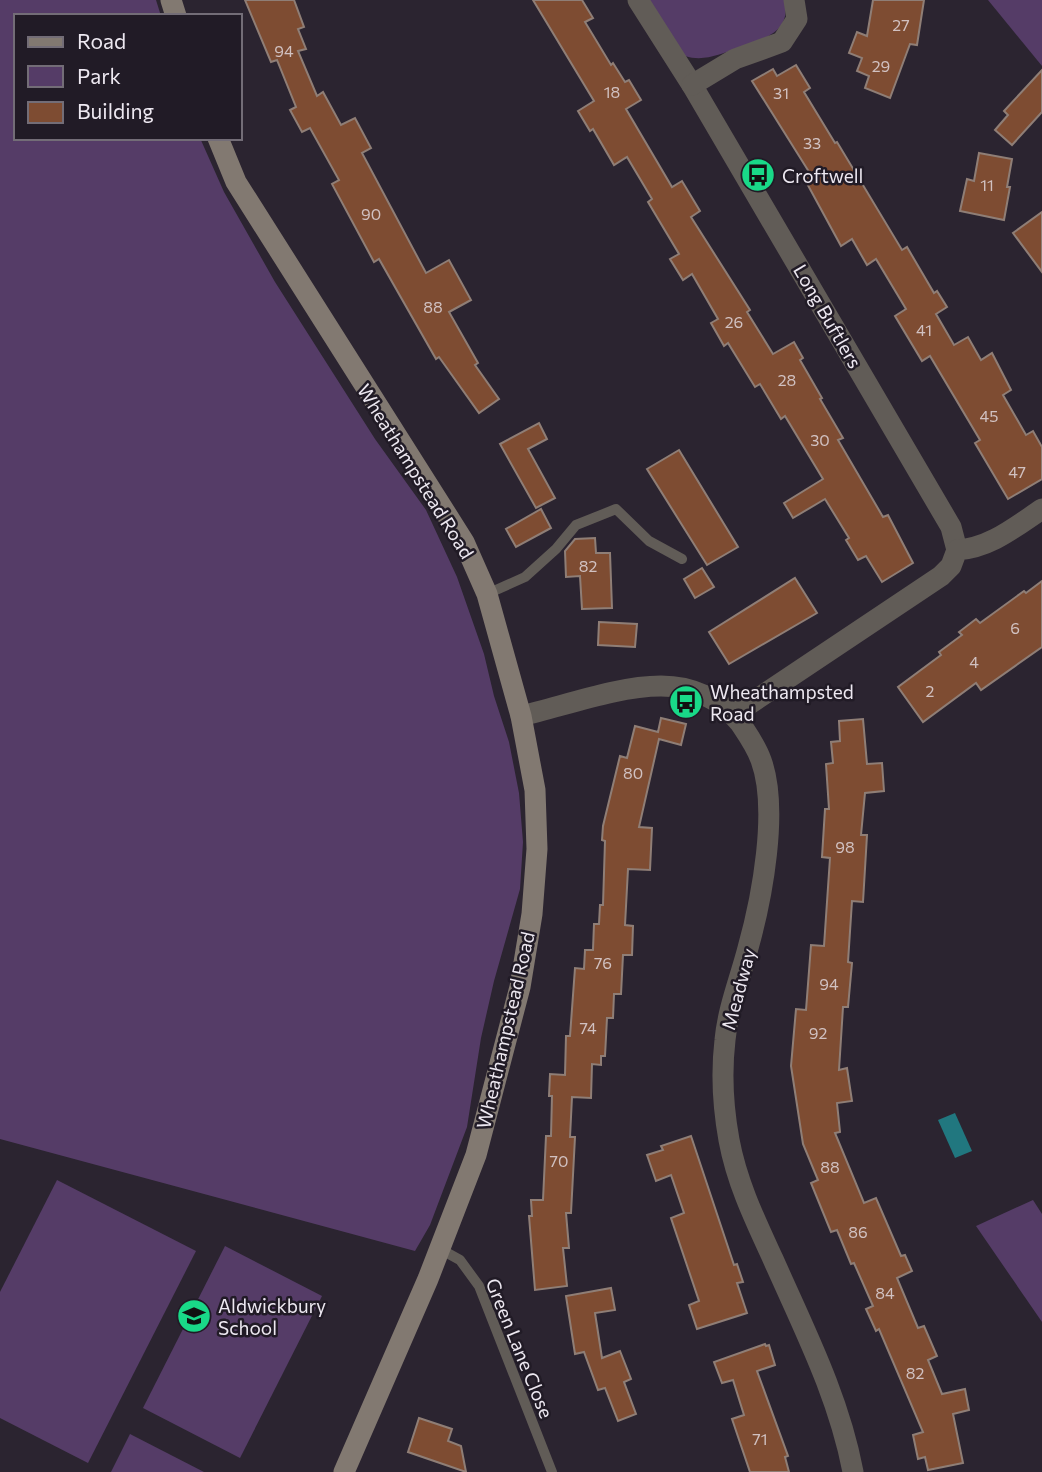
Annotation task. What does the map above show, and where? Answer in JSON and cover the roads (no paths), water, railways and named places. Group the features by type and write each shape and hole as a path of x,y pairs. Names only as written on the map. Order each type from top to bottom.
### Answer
{"street":[{"name":"Long Buftlers","path":"638,0 692,85 951,527 957,550"},
{"path":"692,85 735,58 782,42 797,19 794,0"},
{"name":"Wheathampstead Road","path":"219,140 236,182 464,542 487,594 521,716 535,790 537,849 532,914 520,987 476,1155 440,1249 344,1472"},
{"path":"733,715 941,576 951,566 957,550 987,544 1042,509"},
{"name":"Meadway","path":"521,716 632,689 662,686 692,690 714,699 733,715 751,738 762,762 768,801 767,847 761,900 732,1000 725,1040 723,1093 730,1142 742,1192 825,1375 848,1444 853,1472"}],"lane":[{"path":"487,594 525,577 556,549 576,525 616,509 649,541 682,559"},
{"name":"Green Lane Close","path":"440,1249 460,1260 479,1286 552,1472"}],"water":[{"path":"955,1113 972,1151 955,1158 938,1120"}],"place":[{"name":"Croftwell","path":"758,175"},
{"name":"Wheathampsted Road","path":"686,702"},
{"name":"Aldwickbury School","path":"194,1316"}]}
